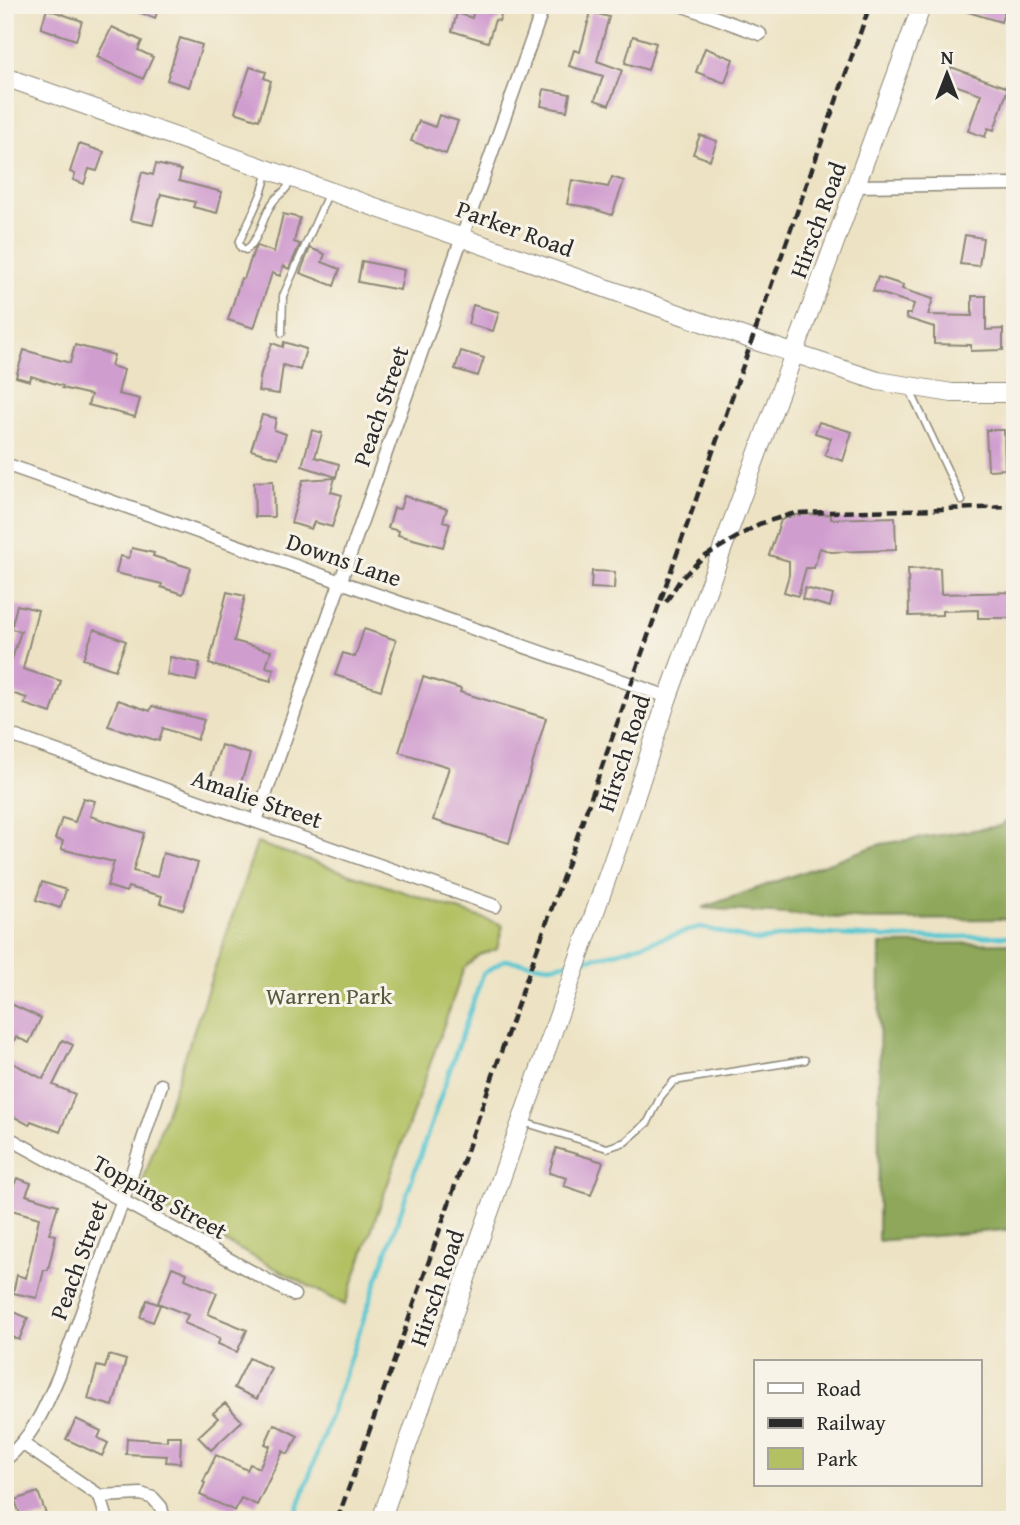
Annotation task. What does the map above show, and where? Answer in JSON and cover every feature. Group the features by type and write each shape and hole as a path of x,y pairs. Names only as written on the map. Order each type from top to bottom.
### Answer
{"main road":[{"name":"Hirsch Road","path":"381,1520 574,974 668,697 922,5"},
{"name":"Parker Road","path":"5,77 794,354 878,381 952,393 1015,393"}],"street":[{"name":"Peach Street","path":"256,821 544,5"},
{"path":"681,5 760,34"},
{"path":"856,186 1015,184"},
{"name":"Downs Lane","path":"5,464 668,697"},
{"name":"Amalie Street","path":"5,733 495,906"},
{"name":"Peach Street","path":"5,1460 23,1444 47,1404 123,1200 161,1085"},
{"name":"Topping Street","path":"5,1136 294,1295"},
{"path":"23,1444 100,1496 147,1496 161,1507 164,1520"},
{"path":"100,1496 107,1520"}],"lane":[{"path":"267,169 266,185 252,210 239,243 241,248 246,250 252,245 274,200 285,194 293,177"},
{"path":"282,333 283,296 330,190"},
{"path":"908,386 961,501"},
{"path":"522,1121 607,1148 625,1142 648,1122 661,1096 674,1081 805,1060"}],"green space":[{"path":"1015,814 1015,919 867,920 702,908 881,844 1000,826"},
{"name":"Warren Park","path":"257,843 503,925 497,949 479,955 464,968 345,1305 138,1196"},
{"path":"1015,943 1015,1229 878,1241 880,944"}],"building":[{"path":"160,5 155,18 124,7"},
{"path":"475,5 504,5 499,21 495,20 488,42 452,31 457,13 472,18"},
{"path":"956,5 1006,5 1001,22 955,8"},
{"path":"47,9 82,21 76,40 41,28"},
{"path":"591,12 609,17 597,61 622,70 609,105 595,100 603,76 569,66 574,50 580,52"},
{"path":"112,27 142,41 138,50 153,57 143,79 97,57"},
{"path":"633,36 656,43 648,70 625,63"},
{"path":"180,38 202,45 189,87 167,80"},
{"path":"705,48 733,59 725,83 696,72"},
{"path":"250,67 266,72 264,78 271,81 259,120 235,112"},
{"path":"951,67 1008,88 994,130 988,128 985,137 968,131 981,94 946,82"},
{"path":"544,89 570,94 567,111 541,106"},
{"path":"439,115 458,121 446,154 411,141 419,121 435,127"},
{"path":"700,135 717,141 710,160 693,154"},
{"path":"79,144 104,152 97,171 89,169 84,184 73,180 75,174 70,172"},
{"path":"156,164 181,170 179,181 222,192 217,213 193,207 195,202 161,194 153,225 130,220 142,172 153,175"},
{"path":"612,177 624,181 612,215 567,204 572,180 608,187"},
{"path":"283,214 300,218 294,242 300,244 289,269 283,266 280,276 272,273 254,328 228,320 241,278 244,279 254,250 257,246 274,252"},
{"path":"965,235 983,238 979,266 960,264"},
{"path":"310,248 325,254 322,262 340,269 334,286 300,273"},
{"path":"362,261 404,270 400,290 358,282"},
{"path":"878,277 903,285 902,289 933,299 928,315 972,316 972,296 986,296 986,330 1003,329 1003,350 971,351 971,345 934,344 934,327 906,318 906,314 911,314 914,304 873,291"},
{"path":"473,305 499,312 493,331 468,324"},
{"path":"284,342 306,349 300,370 283,365 279,394 258,391 261,373 272,343 283,347"},
{"path":"75,345 114,355 111,366 124,370 118,394 140,399 135,417 88,405 91,395 31,376 30,381 16,377 24,350 70,363"},
{"path":"461,351 484,358 478,376 455,369"},
{"path":"262,415 276,418 274,430 286,434 278,458 251,450"},
{"path":"819,422 852,432 843,461 825,455 831,438 815,433"},
{"path":"312,430 322,433 315,457 339,464 336,477 302,466"},
{"path":"986,430 1004,430 1005,469 988,470"},
{"path":"335,478 331,492 342,495 332,527 314,522 311,529 291,523 303,480"},
{"path":"273,481 274,517 255,517 254,482"},
{"path":"404,496 447,509 443,521 450,523 443,547 398,535 399,531 388,528 394,508 400,509"},
{"path":"831,514 831,519 895,517 896,550 831,552 820,548 814,568 806,568 798,596 784,592 789,575 789,561 769,555 781,520 795,515"},
{"path":"132,548 154,553 153,556 191,568 183,594 161,587 162,584 116,573 120,556 129,558"},
{"path":"940,568 941,594 1015,592 1015,618 978,618 978,610 942,611 942,615 909,616 908,569"},
{"path":"592,571 615,572 614,589 591,588"},
{"path":"805,588 833,595 830,607 802,599"},
{"path":"227,592 245,596 234,641 271,651 266,667 274,669 271,681 209,664"},
{"path":"17,605 38,610 23,669 61,681 51,713 24,704 27,698 5,691 5,666 8,658 12,659 21,631 11,629"},
{"path":"94,629 126,641 115,670 83,659"},
{"path":"364,629 396,640 381,690 335,675 343,653 355,657"},
{"path":"170,657 200,663 196,681 167,675"},
{"path":"423,677 461,689 460,692 546,718 509,843 433,820 449,767 399,752"},
{"path":"118,700 150,711 152,706 204,720 197,740 163,728 159,741 108,726"},
{"path":"221,745 250,754 239,789 210,780"},
{"path":"83,798 95,801 90,816 144,833 133,871 157,877 163,853 198,863 183,910 160,903 162,896 128,887 126,892 107,886 114,862 61,849 63,841 55,839 62,818 75,822"},
{"path":"42,882 66,890 60,908 36,900"},
{"path":"11,1004 41,1018 29,1043 16,1037 5,1057 5,1016"},
{"path":"62,1040 73,1045 53,1085 75,1094 60,1132 31,1121 29,1125 5,1112 5,1059 43,1079"},
{"path":"556,1148 603,1162 591,1195 564,1186 567,1178 549,1173"},
{"path":"17,1178 31,1183 26,1195 58,1205 49,1234 56,1235 48,1270 44,1270 37,1298 13,1293 17,1275 26,1278 39,1218 5,1208"},
{"path":"172,1267 187,1273 185,1279 217,1293 208,1314 247,1330 237,1352 218,1344 220,1338 184,1323 188,1315 158,1303"},
{"path":"147,1300 160,1305 153,1322 140,1317"},
{"path":"5,1308 28,1318 19,1340 5,1334"},
{"path":"109,1355 126,1360 113,1406 88,1399 97,1366 105,1368"},
{"path":"249,1358 271,1368 257,1399 234,1388"},
{"path":"225,1403 242,1421 211,1450 198,1437 218,1418 213,1413"},
{"path":"76,1419 101,1431 98,1438 108,1443 102,1456 66,1439"},
{"path":"274,1424 298,1436 288,1454 283,1451 257,1505 241,1498 235,1511 200,1495 216,1455 247,1470 250,1464 259,1468 270,1446 265,1444"},
{"path":"167,1436 181,1436 180,1463 166,1462 167,1456 126,1454 127,1438 167,1441"},
{"path":"38,1492 47,1517 22,1520 15,1500"}],"waterway":[{"path":"583,960 700,927 757,941 801,933 900,938 1015,936"},
{"path":"294,1520 483,974 504,960 550,966 571,962"}],"railway":[{"path":"337,1520 870,5"},
{"path":"666,602 680,580 702,558 759,524 795,513 1015,507"}]}
